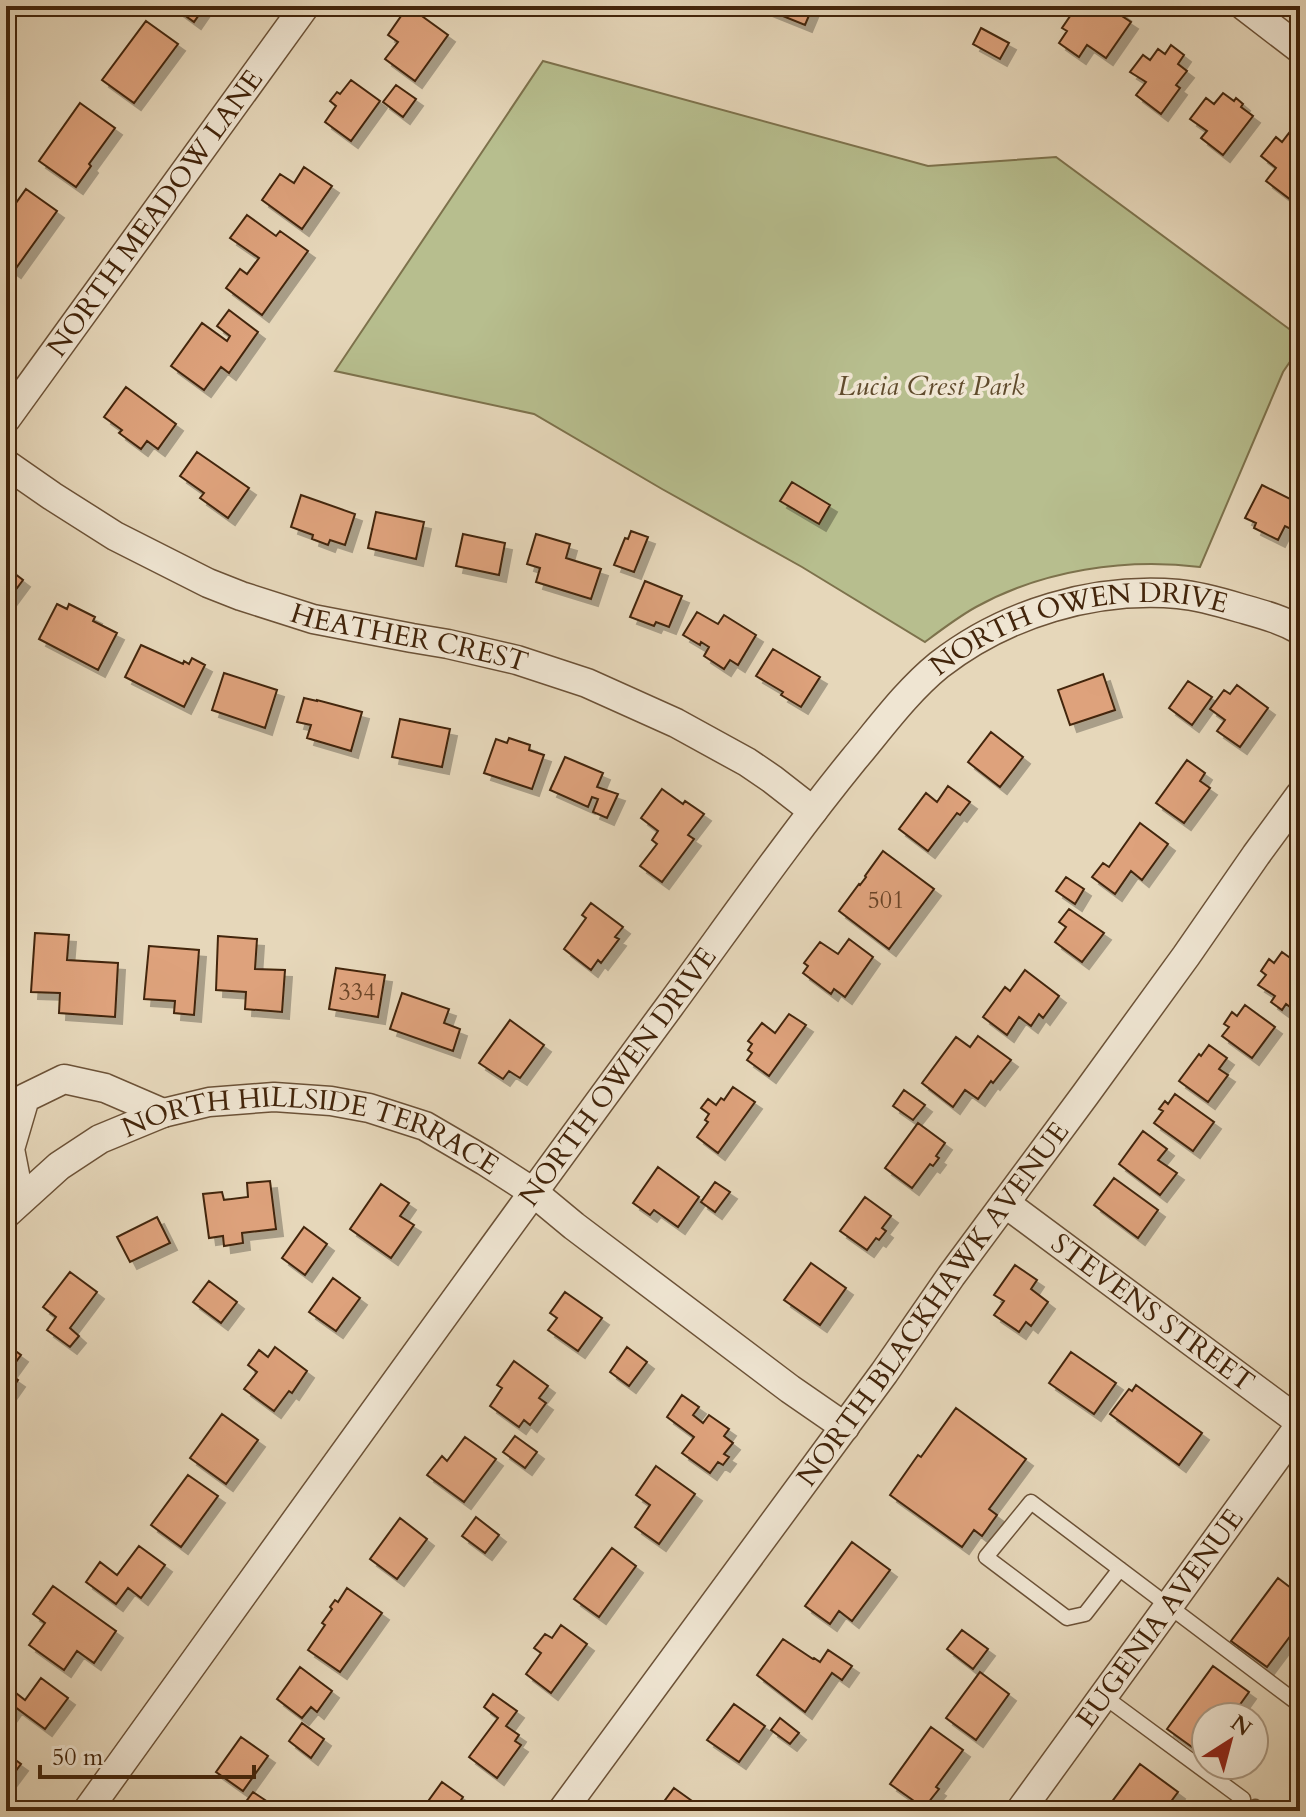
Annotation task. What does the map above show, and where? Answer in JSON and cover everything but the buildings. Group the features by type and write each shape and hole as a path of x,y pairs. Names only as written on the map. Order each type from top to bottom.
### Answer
{"street":[{"name":"NORTH MEADOW LANE","path":"6,419 305,6"},
{"path":"1244,6 1300,49"},
{"name":"HEATHER CREST","path":"6,464 115,536 208,583 313,619 462,647 587,683 676,723 747,762 813,811"},
{"name":"NORTH OWEN DRIVE","path":"87,1811 533,1192 813,811 904,698 940,665 972,644 1012,621 1065,603 1124,593 1179,594 1210,599 1283,621 1300,630"},
{"name":"NORTH BLACKHAWK AVENUE","path":"562,1811 845,1427 1300,795"},
{"path":"13,1207 10,1149 25,1098 64,1079 105,1088 163,1113"},
{"name":"NORTH HILLSIDE TERRACE","path":"13,1207 59,1166 100,1139 163,1113 209,1102 274,1097 331,1101 369,1108 425,1126 533,1192 790,1389 845,1427"},
{"name":"STEVENS STREET","path":"1005,1203 1300,1424"},
{"name":"EUGENIA AVENUE","path":"1020,1811 1300,1424"}],"lane":[{"path":"1120,1569 1085,1614 1067,1618 986,1557 1031,1502 1120,1569 1169,1607 1300,1705"},
{"path":"1102,1695 1253,1806"}],"green space":[{"name":"Lucia Crest Park","path":"543,61 928,166 1056,157 1300,337 1300,347 1283,372 1200,567 1142,564 1056,576 1002,594 976,607 925,642 802,567 534,414 335,371"}]}
